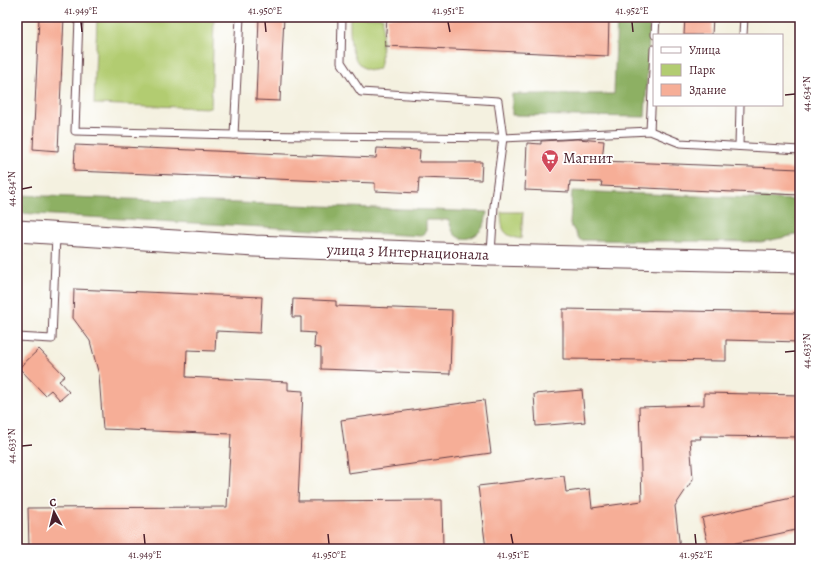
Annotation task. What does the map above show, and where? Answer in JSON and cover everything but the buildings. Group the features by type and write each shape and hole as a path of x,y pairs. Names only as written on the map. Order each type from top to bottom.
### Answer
{"main road":[{"name":"улица 3 Интернационала","path":"17,231 255,246 491,255 800,262"}],"lane":[{"path":"79,17 75,131 234,135 503,138 650,131 680,143 800,150"},
{"path":"234,135 240,17"},
{"path":"342,17 341,62 361,92 498,101 503,138 494,206 491,255"},
{"path":"655,34 656,17"},
{"path":"743,34 744,17"},
{"path":"650,131 653,70"},
{"path":"739,146 740,106"},
{"path":"17,337 52,339 56,233"}],"green space":[{"path":"97,17 214,20 211,108 94,104"},
{"path":"350,17 383,17 381,63 379,69 370,70 363,67 354,56 350,31"},
{"path":"617,17 650,17 645,117 512,115 512,94 614,94"},
{"path":"797,43 800,43 800,110 794,110"},
{"path":"572,191 800,200 800,235 761,242 580,240 570,224"},
{"path":"17,195 487,212 485,222 480,231 470,238 462,238 454,234 449,220 426,220 426,231 421,236 17,213"},
{"path":"501,212 523,212 521,239 510,236 504,231"}],"place":[{"name":"Магнит","path":"550,173"}]}
